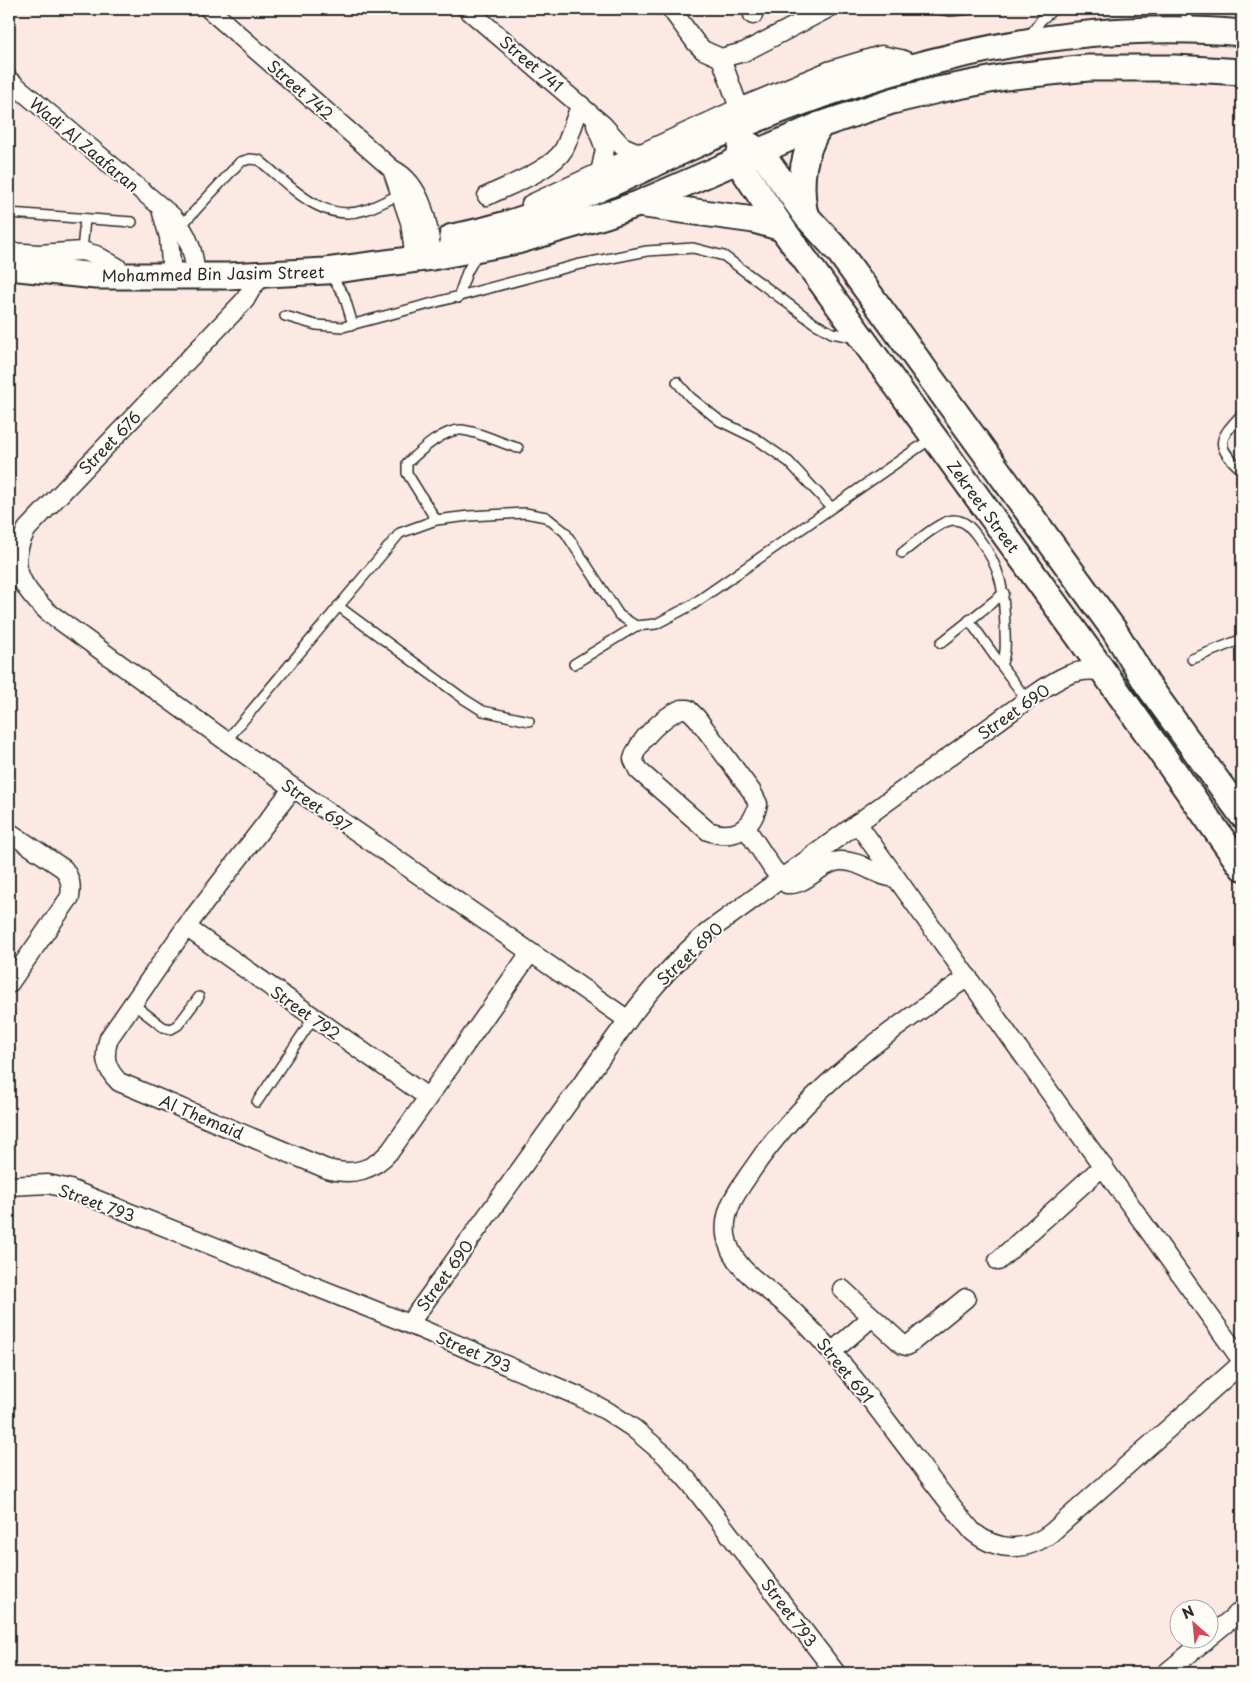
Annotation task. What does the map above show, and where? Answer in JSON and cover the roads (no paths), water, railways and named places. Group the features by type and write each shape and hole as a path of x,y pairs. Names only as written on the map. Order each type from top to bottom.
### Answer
{"street":[{"name":"Street 742","path":"210,9 392,169 404,176 414,188 422,206 423,250"},
{"name":"Street 741","path":"467,9 581,105 622,146 641,154"},
{"path":"671,9 696,43 703,50 720,58 744,52 827,9"},
{"name":"Mohammed Bin Jasim Street","path":"66,271 82,267 117,267 228,276 326,270 423,250 546,211 766,115 823,94 918,66 1026,41 1114,33 1240,29"},
{"path":"495,228 512,212 560,192 739,108 831,70 870,57 891,56 918,66"},
{"path":"720,58 739,108"},
{"name":"Mohammed Bin Jasim Street","path":"9,267 66,271 86,275 183,272 332,256 480,248 517,241 638,204 747,152 820,125 913,96 1044,72 1088,68 1132,67 1242,72"},
{"name":"Wadi Al Zaafaran","path":"9,80 181,226 190,243 183,272"},
{"path":"487,196 547,166 556,159 566,146 571,126 581,105"},
{"path":"712,138 747,152 754,126 766,115"},
{"name":"Street 741","path":"594,120 605,150 600,173"},
{"path":"804,213 802,172 807,149 820,125"},
{"name":"Zekreet Street","path":"747,152 839,252 1124,645 1146,684 1242,815"},
{"name":"Zekreet Street","path":"747,152 782,228 1079,637 1242,867"},
{"path":"547,166 560,192"},
{"name":"Street 742","path":"392,169 423,250"},
{"path":"638,204 754,220 782,228"},
{"path":"161,209 169,237 183,272"},
{"path":"9,252 46,254 82,251 96,255 117,267"},
{"name":"Street 676","path":"14,581 16,564 15,544 38,516 236,309 258,279 265,274"},
{"path":"228,276 237,291 236,309"},
{"name":"Street 697","path":"14,581 27,589 48,612 226,741 628,1020"},
{"name":"Street 690","path":"1062,677 1076,651 1079,637"},
{"name":"Street 690","path":"409,1324 628,1020 654,986 683,954 709,931 1027,700 1062,677 1083,670 1104,672"},
{"path":"688,709 697,718 752,792 758,804 755,816 746,828 734,833 721,835 708,831 638,770 633,759 636,749 672,713 688,709"},
{"name":"Al Themaid","path":"293,788 186,927 109,1038 105,1049 105,1062 110,1073 119,1082 327,1169 341,1173 355,1173 381,1161 530,953"},
{"path":"857,823 1242,1362"},
{"path":"746,828 780,879 787,884 795,884 828,865 840,861 859,864 885,877 896,878"},
{"path":"9,832 64,869 69,877 72,888 70,897 15,964 9,984"},
{"name":"Street 792","path":"186,927 426,1096"},
{"name":"Street 691","path":"968,977 861,1053 814,1095 772,1142 741,1186 729,1208 726,1234 728,1245 738,1264 792,1309 833,1351 973,1532 991,1544 1011,1548 1032,1544 1051,1533 1242,1362"},
{"path":"998,1261 1103,1166"},
{"name":"Street 793","path":"9,1186 48,1184 70,1189 409,1324 578,1396 633,1428 664,1455 691,1484 836,1673"},
{"path":"842,1289 903,1345 907,1346 966,1298"},
{"path":"833,1351 872,1317"},
{"path":"1218,1630 1242,1610"},
{"path":"1166,1673 1194,1650"}],"lane":[{"path":"938,9 951,11 969,9"},
{"path":"1026,41 1041,20 1054,9"},
{"path":"1182,9 1195,31"},
{"path":"181,226 236,166 250,159 258,160 314,205 326,211 340,213 359,211 401,194"},
{"path":"9,213 132,222"},
{"path":"82,251 85,219"},
{"path":"458,298 467,272 480,248"},
{"path":"285,316 328,326 353,324 602,260 647,251 693,248 714,252 733,261 822,328 832,333 864,340"},
{"path":"326,270 344,295 353,324"},
{"path":"677,382 690,397 720,421 755,438 789,462 832,507"},
{"path":"1242,414 1225,432 1222,441 1226,456 1242,470"},
{"path":"436,520 407,473 407,463 416,454 437,438 461,430 518,448"},
{"path":"574,664 636,626 656,624 692,605 934,437"},
{"path":"226,741 400,533 436,520 525,513 546,517 565,532 619,615 636,626"},
{"path":"902,553 945,522 962,522 972,529 987,549 998,570 1004,593 1006,656 1001,665"},
{"path":"940,643 1004,593"},
{"path":"338,606 464,700 483,710 503,717 529,721"},
{"path":"970,620 1027,700"},
{"path":"1192,659 1242,639"},
{"path":"133,1004 163,1027 171,1029 178,1025 199,996"},
{"path":"256,1102 314,1017"}]}
